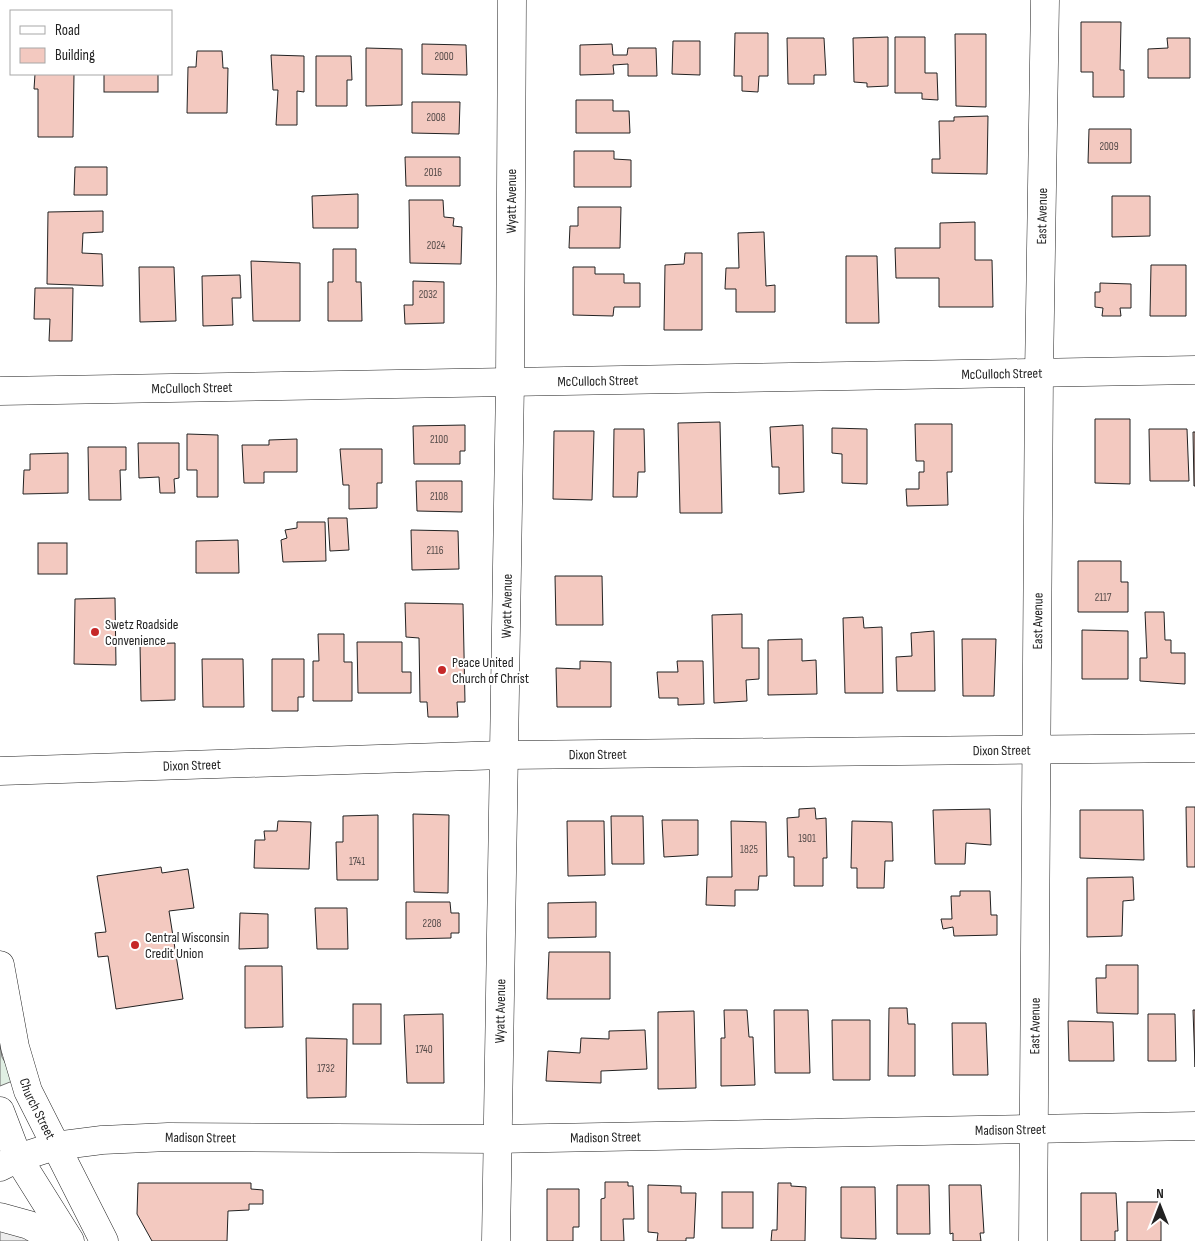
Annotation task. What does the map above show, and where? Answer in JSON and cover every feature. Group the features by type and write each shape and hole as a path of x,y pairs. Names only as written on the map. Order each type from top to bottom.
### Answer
{"street":[{"name":"Wyatt Avenue","path":"496,1241 510,382 512,0"},
{"name":"East Avenue","path":"1033,1241 1039,374 1044,0"},
{"name":"McCulloch Street","path":"0,390 1195,370"},
{"name":"Dixon Street","path":"0,771 503,755 1195,748"},
{"name":"Church Street","path":"0,964 15,1047 26,1082 55,1146 104,1241"},
{"path":"0,1111 9,1163 70,1241"},
{"name":"Madison Street","path":"9,1163 55,1146 102,1140 168,1137 497,1139 1195,1126"},
{"path":"0,1217 29,1225 56,1241"}],"green space":[{"path":"0,1045 2,1057 15,1080 0,1086"}],"shaded area":[{"path":"0,1228 15,1231 30,1241 0,1241"}],"building":[{"path":"1081,22 1121,22 1120,70 1124,70 1124,97 1093,97 1093,72 1081,72"},
{"path":"735,33 768,33 768,76 759,76 758,92 742,91 742,76 734,76"},
{"path":"955,34 986,34 986,107 956,106"},
{"path":"888,37 888,86 867,87 867,83 854,82 853,38"},
{"path":"895,37 925,37 925,73 937,73 938,100 922,99 922,93 895,93"},
{"path":"787,38 824,38 826,75 814,75 814,84 788,84"},
{"path":"1167,38 1190,38 1190,78 1148,78 1148,49 1168,48"},
{"path":"673,41 700,41 700,75 672,74"},
{"path":"422,44 466,45 467,75 422,74"},
{"path":"612,44 613,55 627,55 628,48 656,48 657,76 628,76 628,64 613,65 614,74 580,75 580,45"},
{"path":"366,48 402,49 402,105 366,106"},
{"path":"197,51 222,51 223,68 228,68 227,113 187,113 188,67 196,67"},
{"path":"271,55 304,56 304,92 297,91 297,125 276,125 278,90 273,90"},
{"path":"316,56 351,56 352,80 347,80 347,106 316,106"},
{"path":"35,75 74,75 73,137 38,137 38,89 34,89"},
{"path":"104,75 158,75 158,92 104,92"},
{"path":"576,100 613,100 613,111 629,111 630,133 576,133"},
{"path":"412,102 460,102 459,134 412,133"},
{"path":"988,116 987,174 932,173 932,159 940,159 939,121 954,121 954,117"},
{"path":"1089,129 1131,129 1131,163 1088,163"},
{"path":"574,151 614,151 614,159 631,160 631,187 574,187"},
{"path":"405,157 460,157 460,186 406,186"},
{"path":"75,167 107,167 107,195 74,195"},
{"path":"358,194 358,228 313,228 312,196"},
{"path":"1112,196 1150,196 1150,236 1112,237"},
{"path":"409,200 443,200 444,217 454,218 453,226 462,227 461,264 410,263"},
{"path":"578,207 621,207 620,248 569,248 570,226 578,226"},
{"path":"103,211 103,232 83,233 82,253 102,254 103,286 47,284 48,212"},
{"path":"975,222 975,260 992,260 993,307 939,307 939,278 896,278 895,248 940,248 940,223"},
{"path":"764,232 766,286 775,285 775,312 736,312 736,289 725,289 726,268 739,268 738,233"},
{"path":"333,249 356,249 356,282 361,282 362,321 328,321 328,282 333,282"},
{"path":"685,253 702,253 702,330 664,330 665,265 684,264"},
{"path":"846,256 877,256 879,323 846,323"},
{"path":"251,261 300,263 300,321 253,321"},
{"path":"1151,265 1186,265 1186,316 1150,316"},
{"path":"139,267 174,267 176,321 140,322"},
{"path":"573,267 595,267 595,274 624,274 624,283 640,283 640,307 614,307 613,316 573,315"},
{"path":"240,275 241,298 232,298 233,325 203,326 202,276"},
{"path":"413,281 444,282 444,323 405,324 404,305 413,305"},
{"path":"1100,283 1131,284 1131,308 1120,308 1121,316 1102,316 1103,308 1095,307 1095,292 1100,292"},
{"path":"35,288 73,288 72,341 49,341 50,319 34,319"},
{"path":"1095,419 1130,419 1130,484 1095,483"},
{"path":"720,422 722,513 680,513 678,423"},
{"path":"915,424 952,424 952,472 947,472 948,505 907,506 906,489 919,489 919,472 924,472 924,461 916,461"},
{"path":"465,425 465,451 460,451 460,464 414,464 413,426"},
{"path":"803,425 804,492 779,494 779,467 772,467 770,427"},
{"path":"832,428 867,429 867,484 842,483 842,454 832,453"},
{"path":"614,429 644,429 645,472 638,472 637,497 613,497"},
{"path":"1149,429 1187,429 1189,481 1150,481"},
{"path":"554,431 594,431 592,500 553,499"},
{"path":"1193,432 1195,432 1195,486 1194,486"},
{"path":"187,434 218,435 218,497 197,497 197,470 187,470"},
{"path":"297,439 297,472 264,472 264,483 244,483 242,445 269,445 269,440"},
{"path":"138,443 179,443 179,478 174,479 175,493 160,493 159,477 139,478"},
{"path":"88,447 126,447 126,470 120,470 121,500 89,500"},
{"path":"340,449 382,449 382,483 377,483 377,508 349,509 349,485 343,485"},
{"path":"68,453 68,493 23,494 24,470 30,470 30,454"},
{"path":"416,481 462,481 462,512 417,511"},
{"path":"328,518 347,518 349,550 330,551"},
{"path":"297,522 325,522 326,561 283,562 281,540 287,538 285,530 297,528"},
{"path":"411,530 458,531 459,569 412,570"},
{"path":"238,540 239,573 196,573 196,541"},
{"path":"38,543 67,543 67,574 38,574"},
{"path":"1078,561 1121,561 1121,582 1128,582 1128,612 1078,612"},
{"path":"555,576 602,576 603,625 556,625"},
{"name":"Swetz Roadside Convenience","path":"115,598 116,665 74,664 75,599"},
{"name":"Peace United Church of Christ","path":"405,603 463,604 465,702 457,702 458,717 428,717 427,702 420,702 419,638 406,637"},
{"path":"1145,612 1164,612 1165,640 1171,640 1171,653 1185,653 1185,684 1140,681 1140,658 1147,658"},
{"path":"742,614 742,648 759,648 759,679 746,680 747,701 714,703 712,615"},
{"path":"863,617 864,628 882,627 883,693 845,693 843,618"},
{"path":"1082,630 1128,631 1128,679 1082,679"},
{"path":"934,631 935,691 897,691 896,657 912,656 911,633"},
{"path":"318,634 344,634 344,662 352,662 352,701 313,701 313,661 319,661"},
{"path":"802,639 802,661 816,660 817,694 768,695 768,640"},
{"path":"962,639 996,639 994,696 963,696"},
{"path":"357,642 402,642 402,672 411,672 411,693 358,693"},
{"path":"175,643 175,700 141,701 140,644"},
{"path":"202,659 243,659 244,707 203,707"},
{"path":"272,659 304,659 304,697 298,697 298,711 272,711"},
{"path":"580,661 611,662 611,707 557,707 556,668 580,669"},
{"path":"677,661 703,661 704,704 678,705 678,698 659,698 657,672 678,672"},
{"path":"1186,807 1195,807 1195,867 1187,867"},
{"path":"815,808 816,819 826,818 827,858 823,858 823,886 794,886 794,857 788,857 787,818 799,817 799,809"},
{"path":"990,809 991,845 966,843 965,864 935,864 933,810"},
{"path":"1080,810 1143,810 1144,860 1080,858"},
{"path":"413,814 449,815 448,893 414,892"},
{"path":"378,815 378,880 337,880 336,842 343,842 343,816"},
{"path":"611,816 643,816 644,864 612,864"},
{"path":"662,820 698,820 698,855 664,857"},
{"path":"278,821 311,822 309,869 254,868 255,840 265,840 264,831 277,831"},
{"path":"567,821 604,821 605,875 568,876"},
{"path":"731,821 766,822 767,876 759,876 758,890 735,890 735,906 706,905 707,877 732,877"},
{"path":"852,821 892,822 893,861 885,861 884,888 857,888 857,868 851,868"},
{"name":"Central Wisconsin Credit Union","path":"161,867 162,873 188,869 194,908 169,911 183,999 116,1009 108,956 98,957 95,933 106,932 97,876"},
{"path":"1133,877 1134,900 1123,901 1122,936 1087,937 1087,878"},
{"path":"960,891 990,891 991,915 997,915 997,935 954,936 953,927 943,929 941,919 952,919 951,896 960,896"},
{"path":"406,902 450,902 451,913 459,913 459,933 451,933 451,938 406,939"},
{"path":"596,902 596,937 548,938 548,903"},
{"path":"315,908 347,908 348,949 317,949"},
{"path":"240,913 268,914 268,948 239,949"},
{"path":"549,952 610,952 610,999 547,999"},
{"path":"1106,965 1138,965 1138,1014 1097,1013 1096,978 1106,978"},
{"path":"245,966 282,966 283,1027 245,1028"},
{"path":"353,1004 381,1004 381,1044 353,1044"},
{"path":"889,1008 907,1008 908,1024 915,1024 915,1076 888,1076"},
{"path":"724,1010 747,1010 749,1037 753,1037 755,1085 721,1086 721,1038 725,1038"},
{"path":"774,1010 808,1010 810,1073 775,1073"},
{"path":"1193,1010 1195,1010 1195,1067"},
{"path":"694,1011 696,1088 658,1089 658,1012"},
{"path":"443,1014 444,1083 407,1083 404,1015"},
{"path":"1148,1014 1175,1014 1176,1061 1148,1061"},
{"path":"832,1020 870,1020 870,1080 833,1080"},
{"path":"1068,1021 1113,1022 1114,1061 1069,1061"},
{"path":"952,1023 986,1023 988,1075 953,1075"},
{"path":"645,1030 647,1069 601,1071 601,1083 546,1081 548,1051 580,1053 581,1038 609,1039 609,1031"},
{"path":"306,1038 347,1039 346,1097 307,1098"},
{"path":"605,1182 628,1182 628,1186 633,1186 634,1219 623,1219 624,1241 601,1241 601,1199 605,1198"},
{"path":"138,1183 251,1183 251,1189 263,1190 263,1204 249,1204 249,1210 228,1211 227,1241 152,1241 137,1214"},
{"path":"778,1183 791,1183 791,1186 806,1187 805,1241 771,1241 772,1230 777,1230"},
{"path":"648,1185 681,1186 681,1193 696,1193 694,1238 686,1238 686,1241 657,1241 658,1233 648,1232"},
{"path":"897,1185 929,1185 930,1234 897,1234"},
{"path":"949,1185 981,1185 984,1233 980,1233 981,1241 953,1241 953,1233 950,1234"},
{"path":"841,1187 875,1187 876,1239 841,1238"},
{"path":"547,1189 579,1189 579,1227 573,1227 573,1241 547,1241"},
{"path":"722,1192 753,1192 753,1228 722,1228"},
{"path":"1081,1193 1116,1193 1118,1231 1115,1231 1115,1241 1081,1241"},
{"path":"1127,1202 1161,1202 1161,1241 1127,1241"}],"place":[{"name":"Swetz Roadside Convenience","path":"95,632"},
{"name":"Peace United Church of Christ","path":"442,670"},
{"name":"Central Wisconsin Credit Union","path":"135,945"}]}
